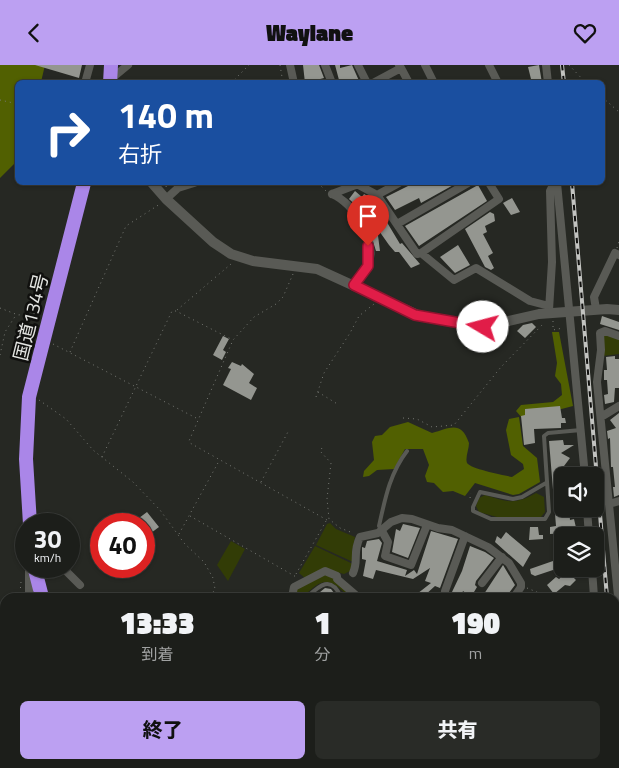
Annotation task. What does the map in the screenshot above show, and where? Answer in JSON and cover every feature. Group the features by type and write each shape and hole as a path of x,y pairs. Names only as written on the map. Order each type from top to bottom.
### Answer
{"highway":[{"name":"国道134号","path":"29,513 26,459 29,397 83,185"},
{"path":"37,578 41,593"}],"street":[{"path":"87,80 90,65"},
{"path":"111,75 128,65"},
{"path":"290,65 293,80"},
{"path":"325,65 331,80"},
{"path":"358,65 366,80"},
{"path":"425,65 432,80"},
{"path":"489,65 496,80"},
{"path":"546,65 548,80"},
{"path":"378,80 400,67 407,80"},
{"path":"154,185 166,199 213,242 238,257 252,261 295,264 317,269 420,316 478,327 552,311 619,310"},
{"path":"166,199 178,189 189,185"},
{"path":"332,194 352,185"},
{"path":"360,185 377,195 416,254 421,253 499,199 490,185"},
{"path":"377,195 387,185"},
{"path":"397,225 465,185"},
{"path":"547,185 550,191 552,311"},
{"path":"550,191 554,185"},
{"path":"555,185 584,467"},
{"path":"332,194 350,206 366,236 369,261 354,285"},
{"path":"421,253 454,280 476,268 530,301 552,311"},
{"path":"594,309 594,297 615,253 619,255"},
{"path":"608,309 619,315"},
{"path":"618,593 597,382 601,350 600,333 605,331 619,335"},
{"path":"601,417 619,406"},
{"path":"609,504 619,501"},
{"path":"353,573 356,565 354,551 360,537 382,531 391,522 402,518 412,519 427,525 452,530 488,547 502,557 521,582 521,587 517,593"},
{"path":"382,531 388,542 385,556 411,565 427,525"},
{"path":"445,591 455,558 465,536"},
{"path":"482,583 502,557"},
{"path":"293,593 294,587 319,573 331,573 337,576 337,579 353,593"},
{"path":"593,577 594,593"},
{"path":"29,578 29,593"},
{"path":"73,578 80,585"}],"lane":[{"path":"546,483 522,497 513,499 480,492 473,510 478,515 491,519 545,519 549,512 544,436 548,433 581,430"},
{"path":"382,531 379,526 384,499 398,464 407,451"},
{"path":"312,593 322,584 332,585 338,593"}],"path":[{"path":"234,80 249,65"},
{"path":"280,65 282,80"},
{"path":"569,65 583,80"},
{"path":"0,100 15,103"},
{"path":"605,100 619,112"},
{"path":"321,185 332,194"},
{"path":"70,352 126,225 166,199"},
{"path":"101,457 172,311 176,311 238,257"},
{"path":"295,264 292,279 283,297 276,304 254,317 233,340 198,419 190,443 360,537"},
{"path":"316,397 324,373 359,316 372,307 378,297"},
{"path":"0,308 16,315 50,313"},
{"path":"176,311 233,340"},
{"path":"552,311 553,330 564,328"},
{"path":"403,417 417,419 432,427 454,425 501,367 552,311"},
{"path":"0,355 5,332 16,315"},
{"path":"43,339 198,419"},
{"path":"317,392 339,405"},
{"path":"29,397 38,399 66,419 101,457 140,488 210,570 215,589 212,593"},
{"path":"260,483 289,430"},
{"path":"296,576 328,520 326,499 332,468 329,459 320,451 322,448"},
{"path":"179,535 220,460"},
{"path":"470,498 471,493"},
{"path":"190,516 296,576 302,582"},
{"path":"529,589 539,593"}],"green space":[{"path":"0,65 45,65 41,80 15,80 15,163 0,178"},
{"path":"552,332 559,332 573,406 523,419 516,411 521,405 553,402 562,395 561,384 555,376 557,363"},
{"path":"606,334 619,339 619,354 603,356 602,337"},
{"path":"519,417 523,446 537,458 540,482 519,494 513,495 475,483 465,496 453,491 443,492 434,483 427,482 425,476 429,465 423,449 405,449 394,469 377,470 369,476 363,477 364,471 374,460 372,442 375,436 382,435 390,427 408,422 432,433 454,427 459,428 469,443 467,463 481,470 512,477 524,469 523,464 511,455 506,430 509,419"},
{"path":"536,493 544,497 545,512 541,517 497,517 479,512 476,506 479,498 485,495 516,501"},
{"path":"330,523 336,529 355,537 352,552 353,562 316,545 327,524"},
{"path":"231,541 245,549 228,581 217,565"},
{"path":"315,546 353,564 350,571 344,574 333,571 305,578 299,573"},
{"path":"327,573 352,593 345,593 331,583 326,582 321,583 307,593 295,593 296,588"}],"building":[{"path":"35,65 82,65 79,78"},
{"path":"303,65 319,65 324,78 305,80"},
{"path":"335,65 340,65 340,68 352,65 359,80 339,80"},
{"path":"539,65 542,80 531,80 528,67"},
{"path":"410,185 453,185 421,203 419,198 395,210 386,197"},
{"path":"478,185 487,201 419,246 405,226"},
{"path":"355,191 362,197 364,194 373,199 400,244 402,243 420,264 411,268 399,252 395,252 389,245 377,228 380,251 376,251 367,222 361,210 349,199"},
{"path":"512,198 520,212 511,215 503,203"},
{"path":"490,212 494,214 495,221 485,226 487,232 483,234 493,253 488,256 494,268 491,270 485,267 465,229"},
{"path":"458,245 470,265 455,273 440,257"},
{"path":"602,316 619,322 619,330 600,324"},
{"path":"532,323 536,327 525,338 517,331 523,325"},
{"path":"223,336 229,339 223,350 226,352 222,360 213,355"},
{"path":"615,356 615,359 619,359 619,388 615,388 614,402 605,404 604,395 608,394 607,380 604,380 604,370 607,370 606,357"},
{"path":"232,362 241,366 242,364 254,374 249,383 257,388 251,400 223,385 231,369 228,368"},
{"path":"560,406 562,418 565,418 566,423 561,423 561,428 534,429 535,443 524,445 521,416 525,415 525,409"},
{"path":"619,413 619,495 614,497 613,487 615,487 613,467 611,467 610,438 608,439 607,431 616,428 610,420"},
{"path":"563,440 564,445 574,445 561,453 570,458 564,466 566,467 554,467 554,502 549,441"},
{"path":"555,517 570,517 570,520 574,519 576,527 554,527 554,534 550,534 550,527 556,526"},
{"path":"155,522 159,527 155,530"},
{"path":"403,524 420,528 408,558 392,552 396,529 400,531"},
{"path":"530,527 538,527 539,535 543,535 543,539 529,540"},
{"path":"431,531 458,539 440,588 435,586 427,593 418,593 431,583 425,581 430,568 413,579 376,570 373,579 363,576 366,560 362,559 362,547 365,548 367,541 379,539 382,543 377,561 407,570 405,576 414,570 417,574"},
{"path":"506,532 531,553 523,567 495,542 497,536 501,539"},
{"path":"470,546 494,558 476,581 475,585 477,587 474,592 476,593 452,592 462,571"},
{"path":"553,561 554,564 554,570 535,576 531,574 530,569"},
{"path":"503,565 515,585 509,593 485,593"},
{"path":"556,577 559,579 561,577 573,577 576,580 570,586 565,585 553,593 547,585"},
{"path":"325,588 331,589 334,593 319,593"}],"railway":[{"path":"562,65 564,80"},
{"path":"572,185 607,593"}],"route":[{"path":"368,246 368,266 354,285 415,315 483,327"}]}
